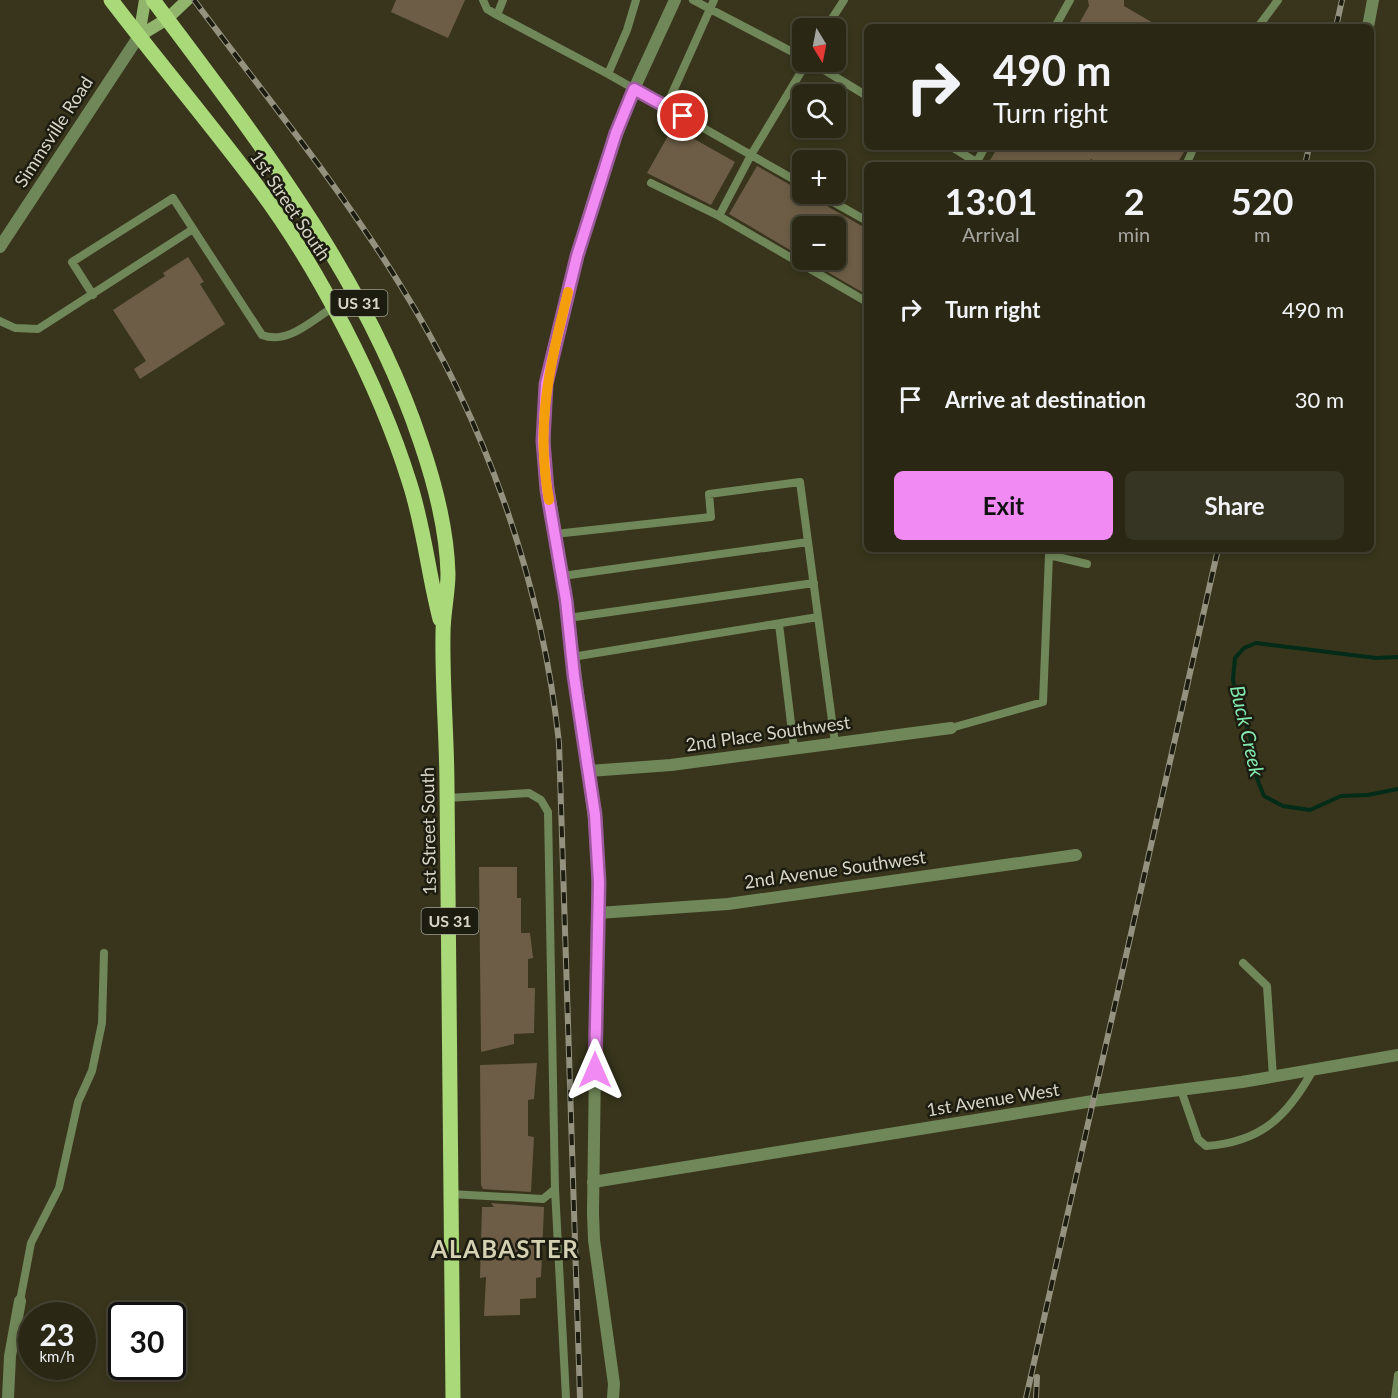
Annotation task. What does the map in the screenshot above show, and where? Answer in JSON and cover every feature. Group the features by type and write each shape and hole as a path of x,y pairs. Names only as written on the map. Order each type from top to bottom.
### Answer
{"main road":[{"name":"1st Street South","path":"111,0 258,188 332,308 382,407 416,505 442,630"},
{"path":"139,36 145,0"},
{"name":"1st Street South","path":"153,0 301,204 359,303 407,405 422,444 438,503 448,574 442,630 447,798 453,1398"},
{"path":"139,36 167,19 187,0"},
{"path":"416,505 438,503"}],"street":[{"path":"613,1398 614,1384 594,1240 598,913 595,815 544,461 546,384 580,246 616,133 675,0"},
{"path":"1369,24 1373,0"},
{"name":"Simmsville Road","path":"0,247 139,36"},
{"name":"2nd Place Southwest","path":"589,771 629,770 951,728"},
{"name":"2nd Avenue Southwest","path":"598,913 717,905 1076,855"},
{"name":"1st Avenue West","path":"593,1182 1093,1101 1273,1077 1398,1055"},
{"path":"8,1398 10,1356 20,1301"}],"lane":[{"path":"483,0 487,9 497,15 608,74 792,178"},
{"path":"497,15 503,0"},
{"path":"608,74 627,30 636,0"},
{"path":"693,0 712,4 792,51"},
{"path":"832,18 844,0"},
{"path":"1058,24 1070,0"},
{"path":"1260,24 1278,0"},
{"path":"666,107 712,4"},
{"path":"719,216 751,155 803,72"},
{"path":"826,72 864,94"},
{"path":"956,150 973,162"},
{"path":"651,183 719,216 864,301"},
{"path":"93,295 72,262 173,198 262,335 270,339 282,338 332,308"},
{"path":"837,204 864,219"},
{"path":"0,321 15,328 38,329 193,229"},
{"path":"555,534 711,517 709,494 800,482 835,742"},
{"path":"562,576 808,542"},
{"path":"951,728 1043,702 1048,555 1087,564"},
{"path":"568,618 814,583"},
{"path":"572,657 818,617"},
{"path":"779,624 794,748"},
{"path":"447,798 529,794 541,800 548,812 555,1189 566,1398"},
{"path":"20,1301 31,1244 59,1188 78,1102 92,1071 102,1023 104,953"},
{"path":"1243,963 1266,986 1273,1077"},
{"path":"1181,1090 1198,1139 1206,1146 1216,1146 1243,1141 1264,1129 1297,1099 1313,1070"},
{"path":"450,1194 543,1199 555,1189"},
{"path":"1395,1398 1398,1375"}],"building":[{"path":"396,0 465,0 448,38 391,12"},
{"path":"1088,0 1124,0 1124,6 1155,24 1079,24 1089,6"},
{"path":"673,127 735,162 711,205 647,173"},
{"path":"996,150 1185,150 1178,162 1096,162 1091,159 1090,162 989,162"},
{"path":"757,166 792,186 792,204 823,204 844,216 792,216 792,251 729,214"},
{"path":"846,217 864,227 864,293 824,270 846,270"},
{"path":"188,257 204,282 200,284 225,324 140,379 134,369 146,361 113,310 165,276 163,273"},
{"path":"479,867 517,867 517,898 521,898 521,933 530,933 533,958 528,959 528,988 535,988 534,1033 514,1034 514,1044 481,1052"},
{"path":"537,1063 534,1099 528,1100 528,1136 534,1137 531,1192 483,1189 481,1185 480,1065"},
{"path":"491,1203 544,1207 541,1277 536,1278 536,1298 520,1299 520,1315 484,1316 486,1277 480,1278 482,1207 494,1207"}],"waterway":[{"name":"Buck Creek","path":"1398,657 1376,658 1256,643 1244,648 1235,658 1233,679 1236,698 1250,735 1256,776 1264,796 1283,806 1310,810 1341,796 1368,795 1398,789"}],"railway":[{"path":"194,0 351,210 376,246 430,335 483,446 524,563 551,683 559,743 580,1398"},
{"path":"1337,24 1342,0"},
{"path":"1306,162 1308,150"},
{"path":"1026,1398 1217,552"},
{"path":"1036,1398 1037,1377"}],"slow traffic":[{"path":"549,500 543,441 546,384 568,292"}],"district":[{"name":"ALABASTER","path":"505,1250"}],"route":[{"path":"595,1070 599,883 595,815 574,676 566,600 547,490 543,441 546,384 577,256 598,184 634,89 683,116"}]}
